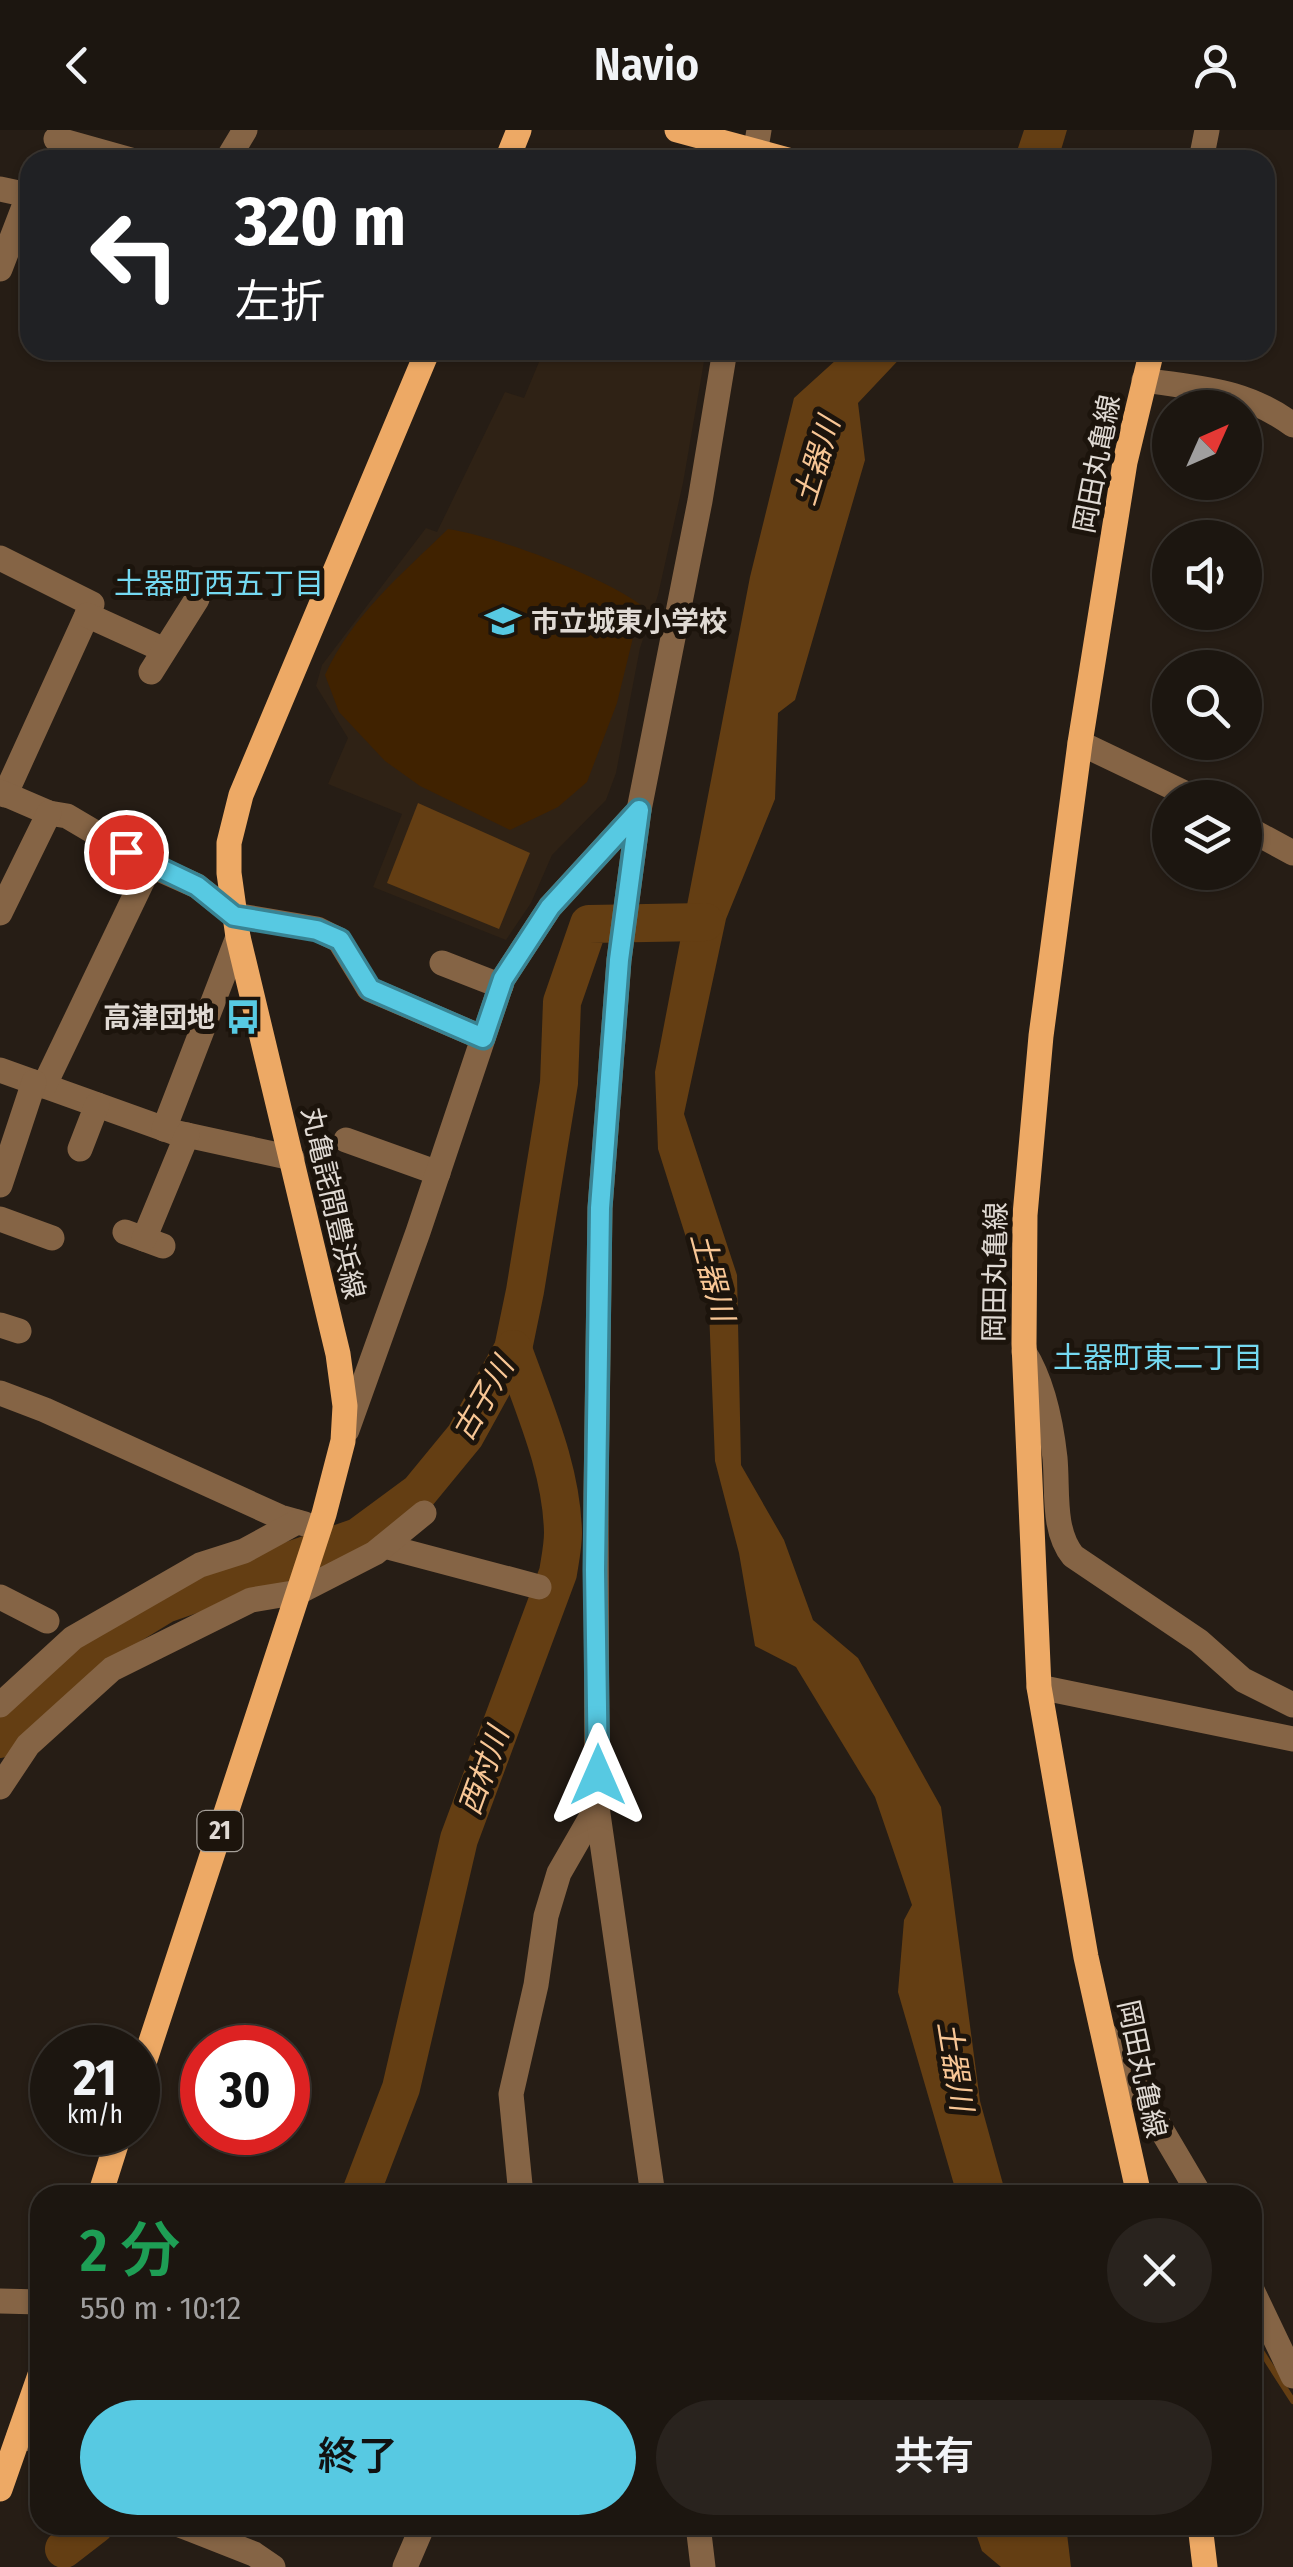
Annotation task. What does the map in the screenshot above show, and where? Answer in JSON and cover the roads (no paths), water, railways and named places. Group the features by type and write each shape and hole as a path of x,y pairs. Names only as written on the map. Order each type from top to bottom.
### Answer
{"main road":[{"path":"677,130 754,142"},
{"name":"丸亀詫間豊浜線","path":"156,2025 301,1587 308,1525 343,1441 345,1406 338,1354 236,926 229,843 241,795 424,360"},
{"name":"岡田丸亀線","path":"1136,2185 1086,1956 1039,1687 1024,1352 1032,1122 1080,742 1125,462 1149,360"},
{"path":"103,2185 113,2155"},
{"path":"0,2489 29,2438"},
{"path":"1201,2535 1205,2567"}],"street":[{"path":"53,143 85,150"},
{"path":"0,268 20,216"},
{"path":"652,2185 598,1808 596,1494 600,1208 619,960 639,810 723,360"},
{"path":"1144,380 1243,396 1293,425"},
{"path":"0,558 92,604 3,793 49,813 67,816 150,865 197,886 236,926 317,930 340,940 370,989 483,1038"},
{"path":"88,615 158,661 196,599"},
{"path":"1080,742 1158,780"},
{"path":"343,1441 501,986 550,907 639,810"},
{"path":"0,913 49,813"},
{"path":"1262,836 1293,852"},
{"path":"0,1184 38,1084 150,865"},
{"path":"144,1239 236,926"},
{"path":"442,963 501,986"},
{"path":"0,1070 175,1132 292,1158"},
{"path":"80,1149 97,1104"},
{"path":"346,1140 438,1173"},
{"path":"0,1218 52,1238"},
{"path":"1024,1352 1037,1373 1054,1452 1062,1543 1073,1556 1200,1641 1243,1680 1293,1705"},
{"path":"0,1394 44,1410 280,1517 308,1525"},
{"path":"0,1786 28,1745 112,1669 251,1600 301,1587 384,1546 424,1513"},
{"path":"0,1705 72,1638 200,1565 308,1525"},
{"path":"384,1546 539,1587"},
{"path":"0,1597 47,1621"},
{"path":"1039,1687 1293,1740"},
{"path":"520,2185 510,2094 536,1985 546,1916 560,1873 598,1808"},
{"path":"1105,2034 1194,2185"},
{"path":"0,2301 30,2302"},
{"path":"1262,2311 1293,2376"},
{"path":"206,2535 254,2554 273,2567"},
{"path":"405,2567 419,2535"},
{"path":"699,2535 703,2567"}],"water":[{"path":"1024,130 1067,130 1061,150 1017,150"},
{"name":"土器川","path":"836,360 899,360 858,403 865,460 795,700 778,713 775,799 726,919 684,1114 737,1275 741,1465 784,1540 813,1620 858,1658 941,1807 980,2101 1003,2185 954,2185 898,1992 904,1920 912,1905 875,1797 796,1667 755,1646 739,1553 715,1461 709,1310 658,1149 655,1072 750,577 794,398"},
{"path":"418,803 530,853 499,929 387,883"},
{"path":"976,2535 1067,2535 1071,2567 1001,2567 982,2551"}],"waterway":[{"name":"古子川","path":"0,1739 96,1646 165,1604 358,1537 419,1492 465,1436 513,1349 559,1083 562,1002 589,924 705,922"},
{"name":"西村川","path":"364,2185 401,2088 459,1839 558,1573 563,1533 558,1486 513,1349"},
{"path":"1262,2353 1293,2401"},
{"name":"西村川","path":"64,2549 82,2535"}],"place":[{"name":"市立城東小学校","path":"503,621"},
{"name":"高津団地","path":"243,1017"}],"district":[{"name":"土器町西五丁目","path":"219,584"},
{"name":"土器町東二丁目","path":"1158,1358"}]}
